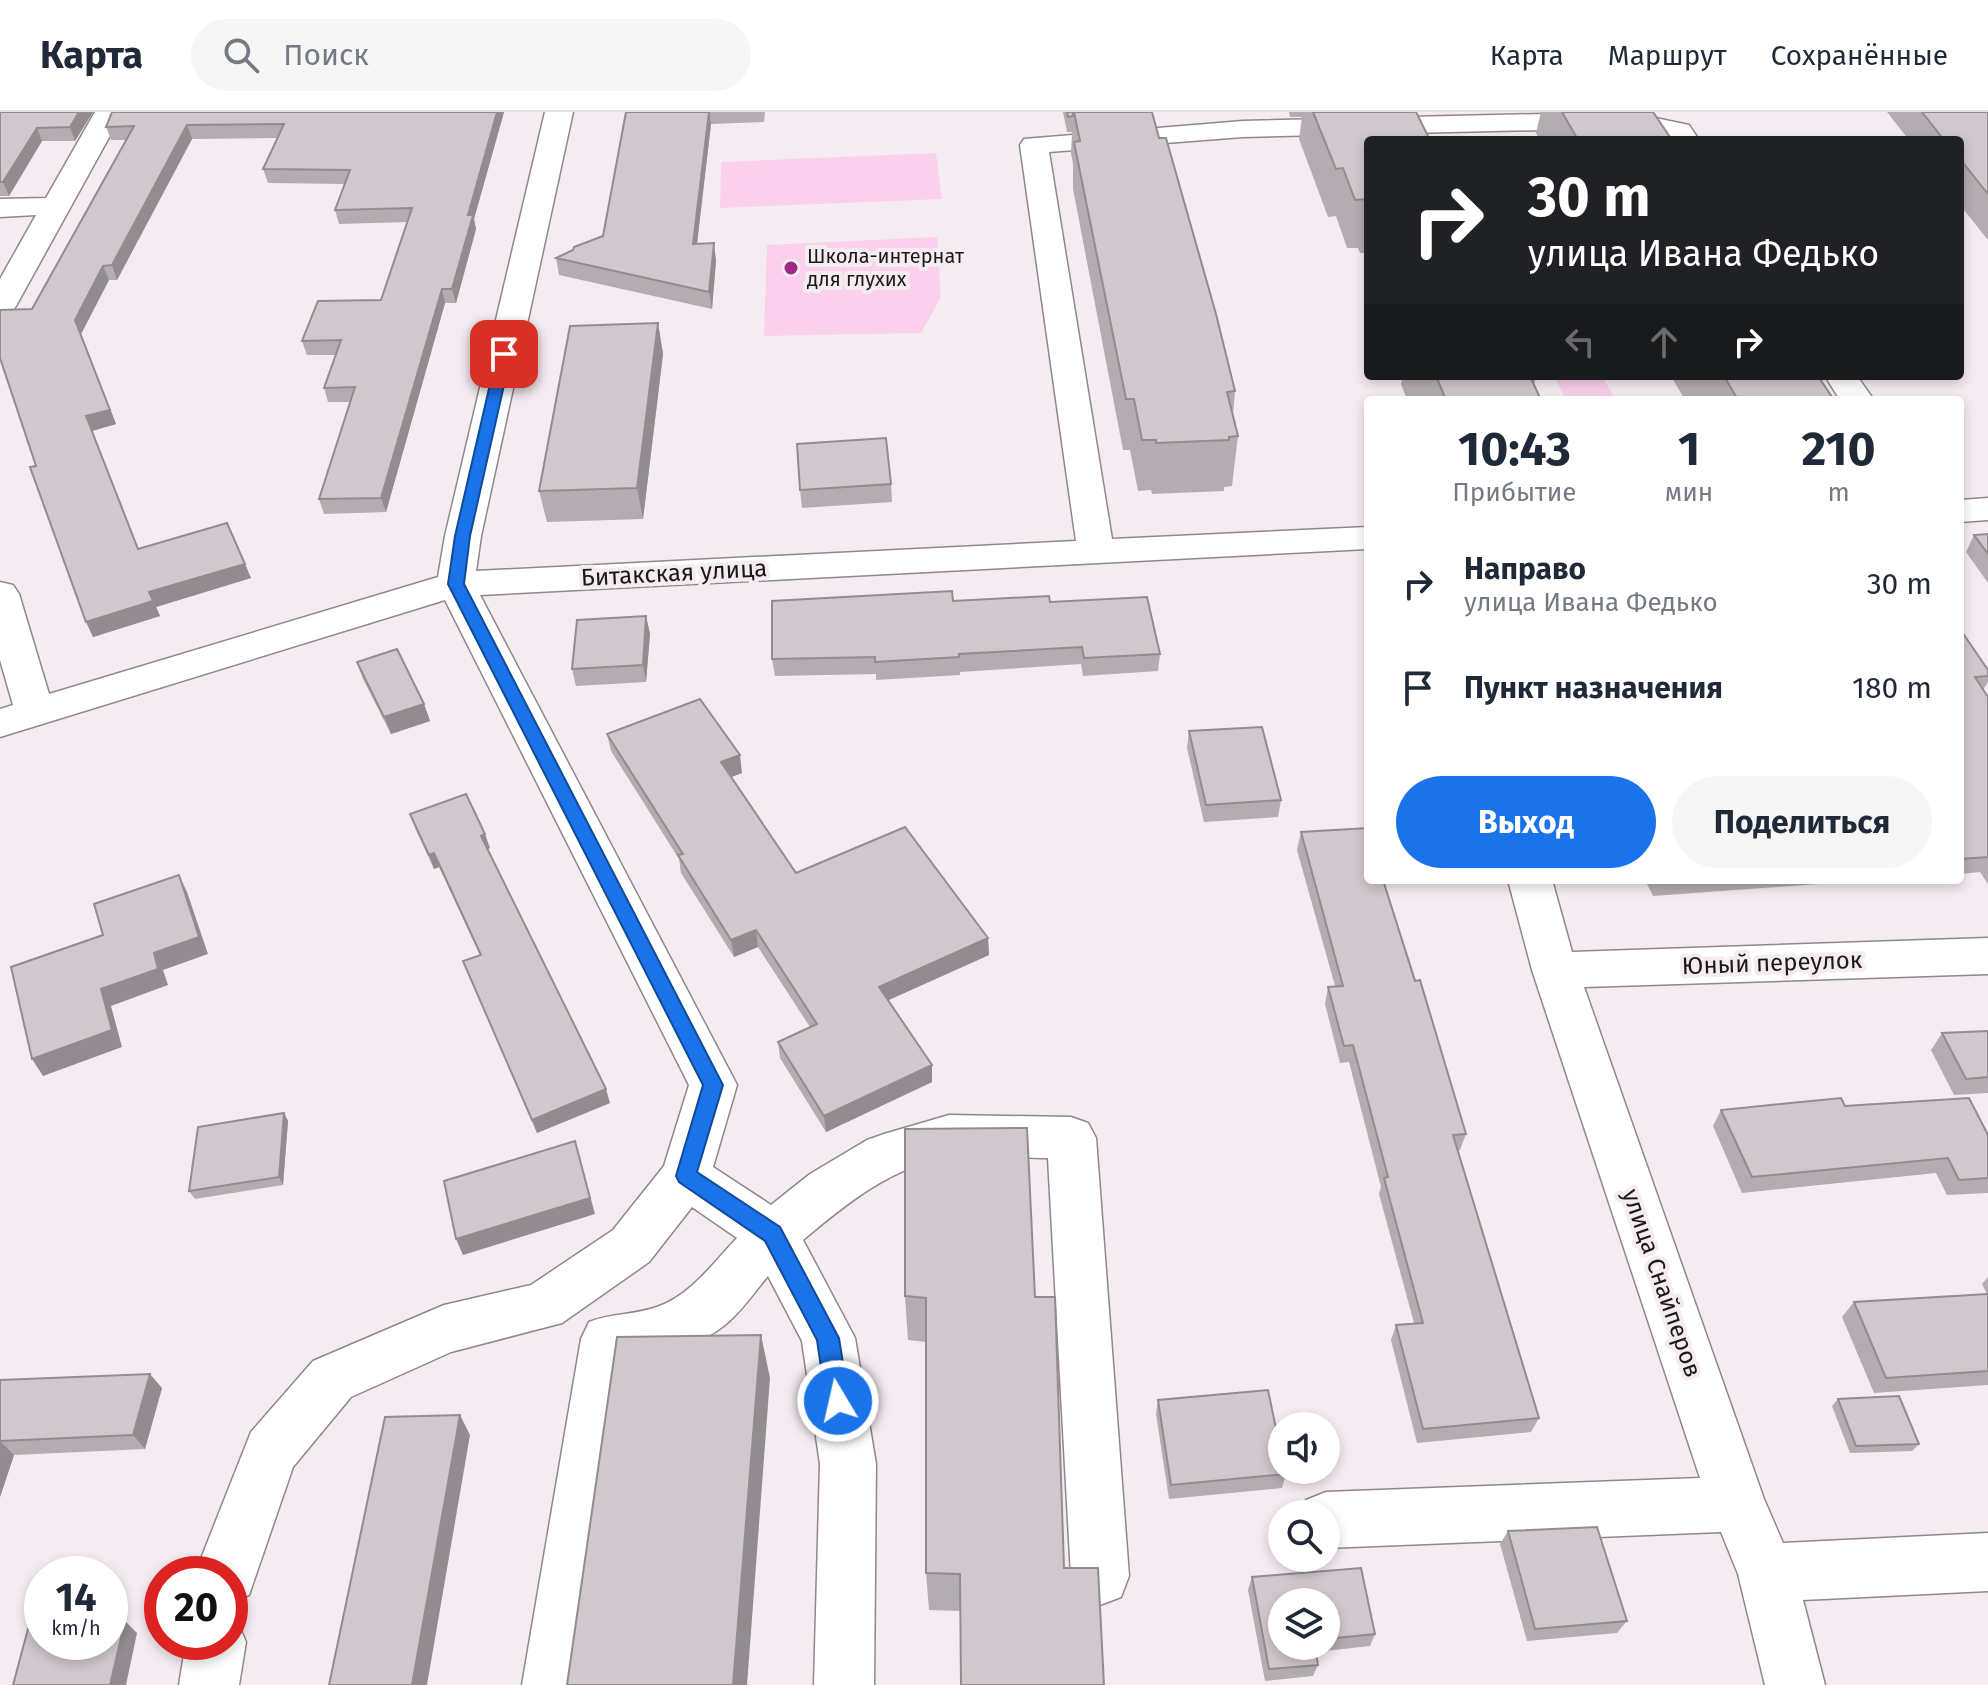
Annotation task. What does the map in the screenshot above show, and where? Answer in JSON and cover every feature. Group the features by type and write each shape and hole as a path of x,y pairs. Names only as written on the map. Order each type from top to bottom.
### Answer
{"street":[{"path":"0,306 109,112"},
{"path":"231,1556 271,1451 332,1379 444,1329 543,1306 631,1246 686,1176 713,1085 456,584 463,536 559,112"},
{"path":"1096,552 1034,145 1243,129 1623,116 1679,131 1682,136"},
{"path":"0,208 55,206"},
{"name":"Битакская улица","path":"17,718 456,584 1364,538"},
{"path":"0,594 17,718"},
{"name":"улица Снайперов","path":"1531,884 1555,970 1737,1504 1767,1573 1795,1685"},
{"name":"Юный переулок","path":"1555,970 1988,956"},
{"path":"552,1685 608,1339 664,1331 707,1307 773,1234 828,1189 884,1155 949,1136 1071,1138 1100,1576"},
{"path":"686,1176 773,1234 828,1338 848,1464 844,1685"},
{"path":"1340,1519 1737,1504"},
{"path":"1767,1573 1988,1562"},
{"path":"209,1685 213,1660"}],"shaded area":[{"path":"936,153 942,199 720,208 721,162"},
{"path":"937,237 941,297 921,333 764,336 767,245"},
{"path":"1556,380 1604,380 1614,396 1564,396"}],"building":[{"path":"0,112 79,112 70,127 37,128 3,182 0,182"},
{"path":"112,112 497,112 468,215 473,215 452,289 442,289 381,498 319,499 355,387 324,388 341,340 302,341 318,301 381,300 412,208 335,210 350,170 263,169 284,124 187,125 112,265 103,266 75,320 110,410 86,416 138,549 227,523 245,564 149,592 153,601 86,622 30,467 36,466 0,358 0,310 32,309 134,126 106,127"},
{"path":"626,112 709,112 693,244 714,243 709,292 556,258 603,236"},
{"path":"1074,112 1152,112 1159,138 1166,138 1235,391 1227,392 1238,436 1229,437 1229,440 1156,443 1156,440 1142,440 1134,399 1126,399 1074,142 1080,141"},
{"path":"1313,112 1416,112 1428,136 1364,136 1364,199 1355,200 1343,168 1336,169"},
{"path":"1562,112 1653,112 1669,136 1576,136"},
{"path":"1922,112 1988,112 1988,194 1964,164 1964,136 1941,136"},
{"path":"658,323 637,488 539,491 570,326"},
{"path":"1438,380 1532,380 1539,396 1444,396"},
{"path":"1726,380 1821,380 1831,396 1736,396"},
{"path":"886,438 891,484 800,490 797,444"},
{"path":"1988,534 1988,554 1974,535"},
{"path":"952,591 953,601 1049,596 1050,602 1147,597 1160,654 1084,658 1082,647 875,662 875,657 772,659 772,601"},
{"path":"646,616 643,665 572,669 577,620"},
{"path":"1964,635 1988,670 1988,676 1975,677 1988,697 1988,857 1964,859"},
{"path":"397,649 424,704 384,717 357,662"},
{"path":"700,699 740,755 721,762 796,873 905,827 988,938 879,987 932,1065 824,1116 778,1042 817,1024 756,930 731,940 678,855 683,854 607,734"},
{"path":"1262,727 1281,800 1206,805 1189,731"},
{"path":"466,794 485,834 481,836 606,1089 532,1120 463,961 481,955 434,853 429,855 410,814"},
{"path":"1364,828 1364,884 1384,884 1415,981 1420,980 1466,1134 1453,1135 1539,1418 1423,1429 1396,1325 1423,1323 1384,1178 1388,1177 1353,1045 1344,1046 1328,987 1343,986 1301,832"},
{"path":"179,875 199,937 154,953 158,969 101,989 112,1030 32,1059 11,967 103,935 94,904"},
{"path":"1988,1031 1988,1077 1966,1079 1942,1033"},
{"path":"1841,1098 1845,1106 1969,1098 1988,1135 1988,1178 1959,1180 1948,1158 1752,1177 1721,1110"},
{"path":"284,1113 279,1177 189,1191 198,1127"},
{"path":"1027,1128 1035,1297 1055,1297 1064,1568 1098,1568 1104,1685 961,1685 960,1574 926,1573 926,1298 905,1296 905,1129"},
{"path":"575,1141 590,1198 456,1239 444,1181"},
{"path":"1988,1294 1988,1371 1886,1378 1854,1302"},
{"path":"761,1335 733,1685 567,1685 617,1337"},
{"path":"150,1374 133,1435 0,1441 0,1380"},
{"path":"1268,1390 1273,1412 1268,1412 1268,1476 1171,1485 1158,1400"},
{"path":"1899,1396 1919,1444 1856,1446 1838,1399"},
{"path":"460,1415 412,1685 329,1685 385,1417"},
{"path":"1597,1527 1627,1621 1535,1629 1508,1531"},
{"path":"1361,1568 1375,1634 1340,1638 1340,1588 1268,1588 1268,1660 1317,1660 1318,1665 1269,1669 1252,1577"},
{"path":"24,1644 24,1660 116,1660 110,1685 13,1685"}],"place":[{"name":"Школа-интернат для глухих","path":"791,268"}],"route":[{"path":"504,354 463,536 456,584 713,1085 686,1176 773,1234 828,1338 838,1401"}]}
